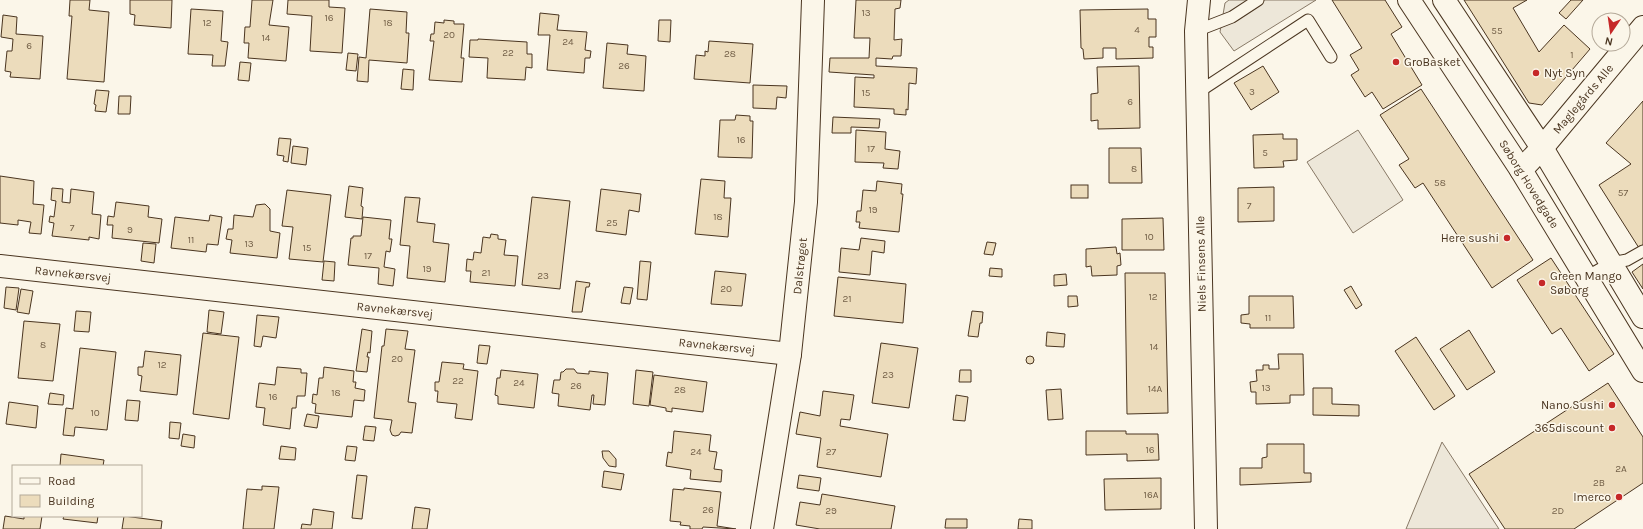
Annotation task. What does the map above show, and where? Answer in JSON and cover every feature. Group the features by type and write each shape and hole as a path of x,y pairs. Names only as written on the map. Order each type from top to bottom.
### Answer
{"street":[{"name":"Dalstrøget","path":"762,529 790,354 806,202 813,0"},
{"name":"Niels Finsens Alle","path":"1199,0 1196,31 1206,529"},
{"name":"Søborg Hovedgade","path":"1409,0 1521,170 1643,371"},
{"path":"1444,0 1542,148 1643,317"},
{"name":"Maglegårds Alle","path":"1521,170 1542,148 1643,27"},
{"name":"Ravnekærsvej","path":"0,266 790,354"}],"lane":[{"path":"1196,31 1232,17 1258,0"},
{"path":"1197,93 1308,20 1331,57"},
{"path":"1586,277 1611,263 1627,260 1643,251"}],"shaded area":[{"path":"1229,0 1316,0 1234,51 1220,32 1225,3"},
{"path":"1358,130 1403,200 1353,233 1307,162"},
{"path":"1442,442 1499,529 1406,529"}],"building":[{"path":"70,0 90,0 89,10 109,12 104,82 67,79 72,16 69,16"},
{"path":"130,0 172,0 171,28 134,25 135,15 130,14"},
{"path":"252,0 273,0 269,25 289,27 286,61 248,58 249,43 244,43 245,27 250,27"},
{"path":"288,0 329,0 329,7 345,8 342,53 310,51 312,16 287,14"},
{"path":"856,0 901,0 900,8 895,9 894,40 902,39 901,56 893,56 892,59 876,58 876,66 917,68 916,84 909,83 908,110 906,109 906,115 894,114 894,109 854,107 855,77 874,78 874,75 829,72 830,58 869,58 870,38 854,38"},
{"path":"1332,0 1385,0 1402,27 1391,34 1422,85 1383,109 1372,92 1365,97 1351,75 1359,70 1350,55 1362,48"},
{"path":"1464,0 1527,0 1513,8 1539,52 1564,25 1590,49 1542,105 1529,103"},
{"path":"1571,0 1583,0 1566,19 1559,13"},
{"path":"191,9 223,11 221,41 228,42 225,66 212,66 213,55 188,54"},
{"path":"370,9 407,12 406,33 409,33 407,63 369,60 368,82 357,81 359,57 366,58"},
{"path":"1148,9 1148,19 1156,19 1156,37 1149,37 1149,47 1153,47 1153,58 1116,59 1116,48 1103,48 1103,58 1084,59 1083,49 1081,48 1080,10"},
{"path":"540,13 559,15 557,30 587,32 585,50 591,51 590,58 585,58 584,73 547,70 550,35 538,35"},
{"path":"3,15 17,17 16,34 43,36 40,79 10,77 11,72 5,71 7,51 12,51 13,39 1,37"},
{"path":"444,20 454,21 454,24 464,24 461,58 464,58 462,82 429,80 434,41 430,41 431,34 434,34 435,22 444,23"},
{"path":"659,20 671,20 670,42 658,41"},
{"path":"478,39 527,42 527,54 532,54 532,68 526,67 525,80 487,78 488,58 469,57 470,40"},
{"path":"709,41 753,44 750,83 694,79 696,55 705,56 705,51 708,52"},
{"path":"607,43 628,45 627,54 646,56 644,91 603,88"},
{"path":"348,53 358,54 356,71 346,70"},
{"path":"240,62 251,63 249,81 238,80"},
{"path":"1139,66 1140,128 1098,129 1098,120 1091,121 1091,94 1098,93 1097,67"},
{"path":"1263,66 1279,92 1251,110 1234,83"},
{"path":"403,69 414,70 413,90 401,89"},
{"path":"753,85 787,86 786,98 777,97 776,109 753,108"},
{"path":"1421,89 1533,260 1492,288 1423,183 1415,188 1399,165 1409,159 1380,115"},
{"path":"96,90 109,91 106,112 95,111 96,105 94,104"},
{"path":"119,96 131,96 130,114 118,114"},
{"path":"1643,101 1643,245 1639,248 1599,185 1631,164 1606,143"},
{"path":"736,115 750,116 750,121 753,121 752,158 718,157 720,120 735,120"},
{"path":"833,117 880,119 879,128 851,127 851,133 832,133"},
{"path":"856,130 886,132 885,149 900,151 898,169 883,168 884,163 855,162"},
{"path":"1283,134 1283,139 1297,139 1297,160 1283,161 1284,167 1254,168 1253,135"},
{"path":"279,138 291,139 288,162 283,161 284,156 277,155"},
{"path":"293,146 308,148 306,165 291,163"},
{"path":"1109,148 1141,148 1142,183 1109,183"},
{"path":"0,176 34,181 33,204 44,205 41,234 29,233 31,222 18,220 18,225 0,223"},
{"path":"701,179 725,181 724,198 731,198 728,237 695,234"},
{"path":"877,181 902,184 901,194 903,194 899,232 859,228 860,222 856,222 857,211 861,211 863,190 876,191"},
{"path":"1071,185 1088,185 1088,198 1071,198"},
{"path":"349,186 363,188 361,206 363,207 362,219 345,217"},
{"path":"1274,187 1274,221 1238,222 1238,188"},
{"path":"52,188 63,189 62,202 70,203 71,189 94,192 92,214 101,215 99,239 89,237 89,240 52,236 54,223 49,222 50,216 54,217 56,201 51,200"},
{"path":"601,189 641,194 639,212 629,210 626,235 596,231"},
{"path":"287,190 331,195 323,262 289,259 293,227 282,226"},
{"path":"405,197 420,198 417,222 435,224 433,242 449,244 445,282 407,278 410,246 400,245"},
{"path":"532,197 570,201 560,289 522,285"},
{"path":"116,202 149,206 148,217 162,219 159,243 112,238 113,225 107,225 108,216 114,217"},
{"path":"265,204 270,209 270,231 280,233 277,258 230,253 232,240 226,239 228,229 233,229 234,215 253,217 256,205"},
{"path":"210,215 222,217 218,245 207,244 206,252 171,248 175,217 209,221"},
{"path":"363,217 391,220 389,239 392,239 390,252 386,251 384,267 395,269 393,286 378,284 379,268 348,265 351,238 353,238 353,236 361,236"},
{"path":"1163,218 1164,250 1122,250 1122,219"},
{"path":"491,234 498,235 498,239 506,240 504,255 518,256 515,286 470,282 471,271 466,271 467,259 473,260 474,252 481,253 483,237 490,238"},
{"path":"861,238 885,241 884,253 872,251 870,275 839,272 841,248 859,250"},
{"path":"987,242 996,243 993,255 984,254"},
{"path":"143,243 156,244 154,263 141,261"},
{"path":"1116,247 1117,254 1120,253 1121,265 1117,266 1117,275 1092,276 1091,266 1086,267 1086,249"},
{"path":"1551,258 1614,354 1589,371 1561,328 1552,334 1517,280"},
{"path":"324,261 335,262 334,281 322,280"},
{"path":"640,261 651,262 647,300 637,299"},
{"path":"1643,264 1643,289 1632,272"},
{"path":"990,268 1002,269 1002,277 989,276"},
{"path":"715,271 746,274 742,306 711,304"},
{"path":"1125,273 1165,273 1168,413 1127,414"},
{"path":"1066,274 1067,285 1054,286 1054,275"},
{"path":"838,277 906,284 903,323 834,316"},
{"path":"576,281 590,283 589,287 586,287 582,312 572,312"},
{"path":"1351,286 1362,305 1356,309 1344,290"},
{"path":"6,287 19,288 16,310 4,308"},
{"path":"624,287 633,288 630,304 621,303"},
{"path":"21,289 33,291 29,314 17,312"},
{"path":"1068,296 1077,296 1078,306 1068,307"},
{"path":"1249,296 1293,296 1294,328 1250,328 1250,324 1241,323 1241,315 1249,314"},
{"path":"209,310 224,312 221,334 207,332"},
{"path":"76,311 91,312 89,332 74,331"},
{"path":"972,311 983,312 978,337 968,336"},
{"path":"257,315 279,317 276,338 263,336 261,347 254,346"},
{"path":"24,321 60,324 53,381 18,378"},
{"path":"362,329 372,331 370,353 368,352 367,357 369,357 367,372 356,371"},
{"path":"386,329 408,331 405,349 415,350 408,402 416,403 412,433 401,432 399,435 395,436 392,435 390,430 392,420 374,418 382,346 384,346"},
{"path":"1469,330 1495,372 1467,390 1440,349"},
{"path":"1047,332 1065,334 1064,347 1046,346"},
{"path":"203,333 239,337 229,419 193,414"},
{"path":"1416,337 1455,396 1434,410 1395,351"},
{"path":"881,343 918,348 909,408 872,403"},
{"path":"479,345 490,346 487,364 477,363"},
{"path":"80,348 116,352 107,430 75,427 74,436 63,435 66,408 73,409"},
{"path":"145,351 181,355 177,395 140,391 142,376 138,375 138,367 143,367"},
{"path":"1278,354 1303,354 1304,395 1290,395 1290,403 1256,404 1256,392 1251,392 1250,382 1257,381 1256,370 1263,370 1263,365 1269,365 1269,369 1279,369"},
{"path":"1028,356 1032,356 1034,360 1032,364 1028,364 1026,362 1026,358"},
{"path":"442,362 464,364 463,369 478,371 472,420 455,418 457,404 437,402 438,391 435,391 435,382 439,382"},
{"path":"277,367 301,369 301,373 307,373 305,396 297,396 296,408 292,408 290,429 263,425 265,408 256,407 259,383 275,385"},
{"path":"324,367 354,371 353,382 356,382 355,388 365,390 364,401 354,400 352,417 315,413 316,404 312,403 313,394 317,395 319,378 323,378"},
{"path":"566,369 574,369 577,373 589,374 589,371 608,373 605,405 593,404 594,395 592,395 590,410 558,406 559,394 552,393 554,380 560,380 561,372"},
{"path":"501,370 538,374 534,408 498,404 498,396 495,395 497,378 500,378"},
{"path":"636,370 653,372 649,406 633,404"},
{"path":"960,370 971,370 971,382 959,382"},
{"path":"654,375 707,382 703,412 672,408 672,412 666,411 666,408 650,405"},
{"path":"1608,383 1643,437 1643,483 1574,529 1505,529 1469,474"},
{"path":"1313,388 1332,388 1332,404 1359,405 1359,416 1313,415"},
{"path":"1061,389 1063,419 1048,420 1046,390"},
{"path":"823,391 854,395 850,420 841,419 840,426 888,434 881,477 817,467 821,438 796,434 800,412 820,416"},
{"path":"50,393 64,395 63,405 48,404"},
{"path":"956,395 968,397 965,421 953,420"},
{"path":"127,400 140,401 138,421 125,420"},
{"path":"9,402 38,406 36,428 6,424"},
{"path":"307,414 319,416 317,428 304,426"},
{"path":"170,422 181,423 179,439 169,438"},
{"path":"365,426 376,427 374,441 363,440"},
{"path":"674,431 711,435 709,451 717,452 714,469 722,470 721,482 690,479 691,470 666,466 668,452 672,453"},
{"path":"1086,431 1126,431 1126,434 1158,434 1159,460 1127,461 1127,454 1086,455"},
{"path":"183,434 195,436 194,448 181,446"},
{"path":"1267,444 1304,444 1304,473 1311,473 1311,482 1240,485 1240,468 1262,468 1262,458 1267,457"},
{"path":"281,446 296,448 295,460 279,459"},
{"path":"347,446 357,447 355,461 345,460"},
{"path":"602,451 609,451 616,459 616,467 609,466 603,458"},
{"path":"61,454 104,460 103,465 60,465"},
{"path":"604,471 624,474 621,490 602,487"},
{"path":"357,475 367,476 362,519 352,518"},
{"path":"799,475 821,478 819,491 797,488"},
{"path":"1161,478 1161,509 1105,510 1104,479"},
{"path":"262,486 279,487 274,529 243,529 247,489 262,490"},
{"path":"684,488 721,492 717,526 736,529 703,527 702,529 690,529 690,526 680,525 681,522 670,521 673,489 684,490"},
{"path":"822,494 895,506 891,529 820,529 796,525 800,502 820,505"},
{"path":"415,507 430,509 427,529 412,529"},
{"path":"313,509 334,512 332,529 301,529 302,524 311,525"},
{"path":"5,516 24,519 24,517 42,517 40,529 3,529"},
{"path":"64,517 98,517 97,523 63,519"},
{"path":"124,517 162,521 161,529 122,529"},
{"path":"946,519 967,519 967,528 945,528"},
{"path":"1019,519 1032,520 1032,529 1018,529"}],"place":[{"name":"GroBasket","path":"1396,62"},
{"name":"Nyt Syn","path":"1536,73"},
{"name":"Here sushi","path":"1507,238"},
{"name":"Green Mango Søborg","path":"1542,283"},
{"name":"Nano Sushi","path":"1612,405"},
{"name":"365discount","path":"1612,428"},
{"name":"Imerco","path":"1619,497"}]}
